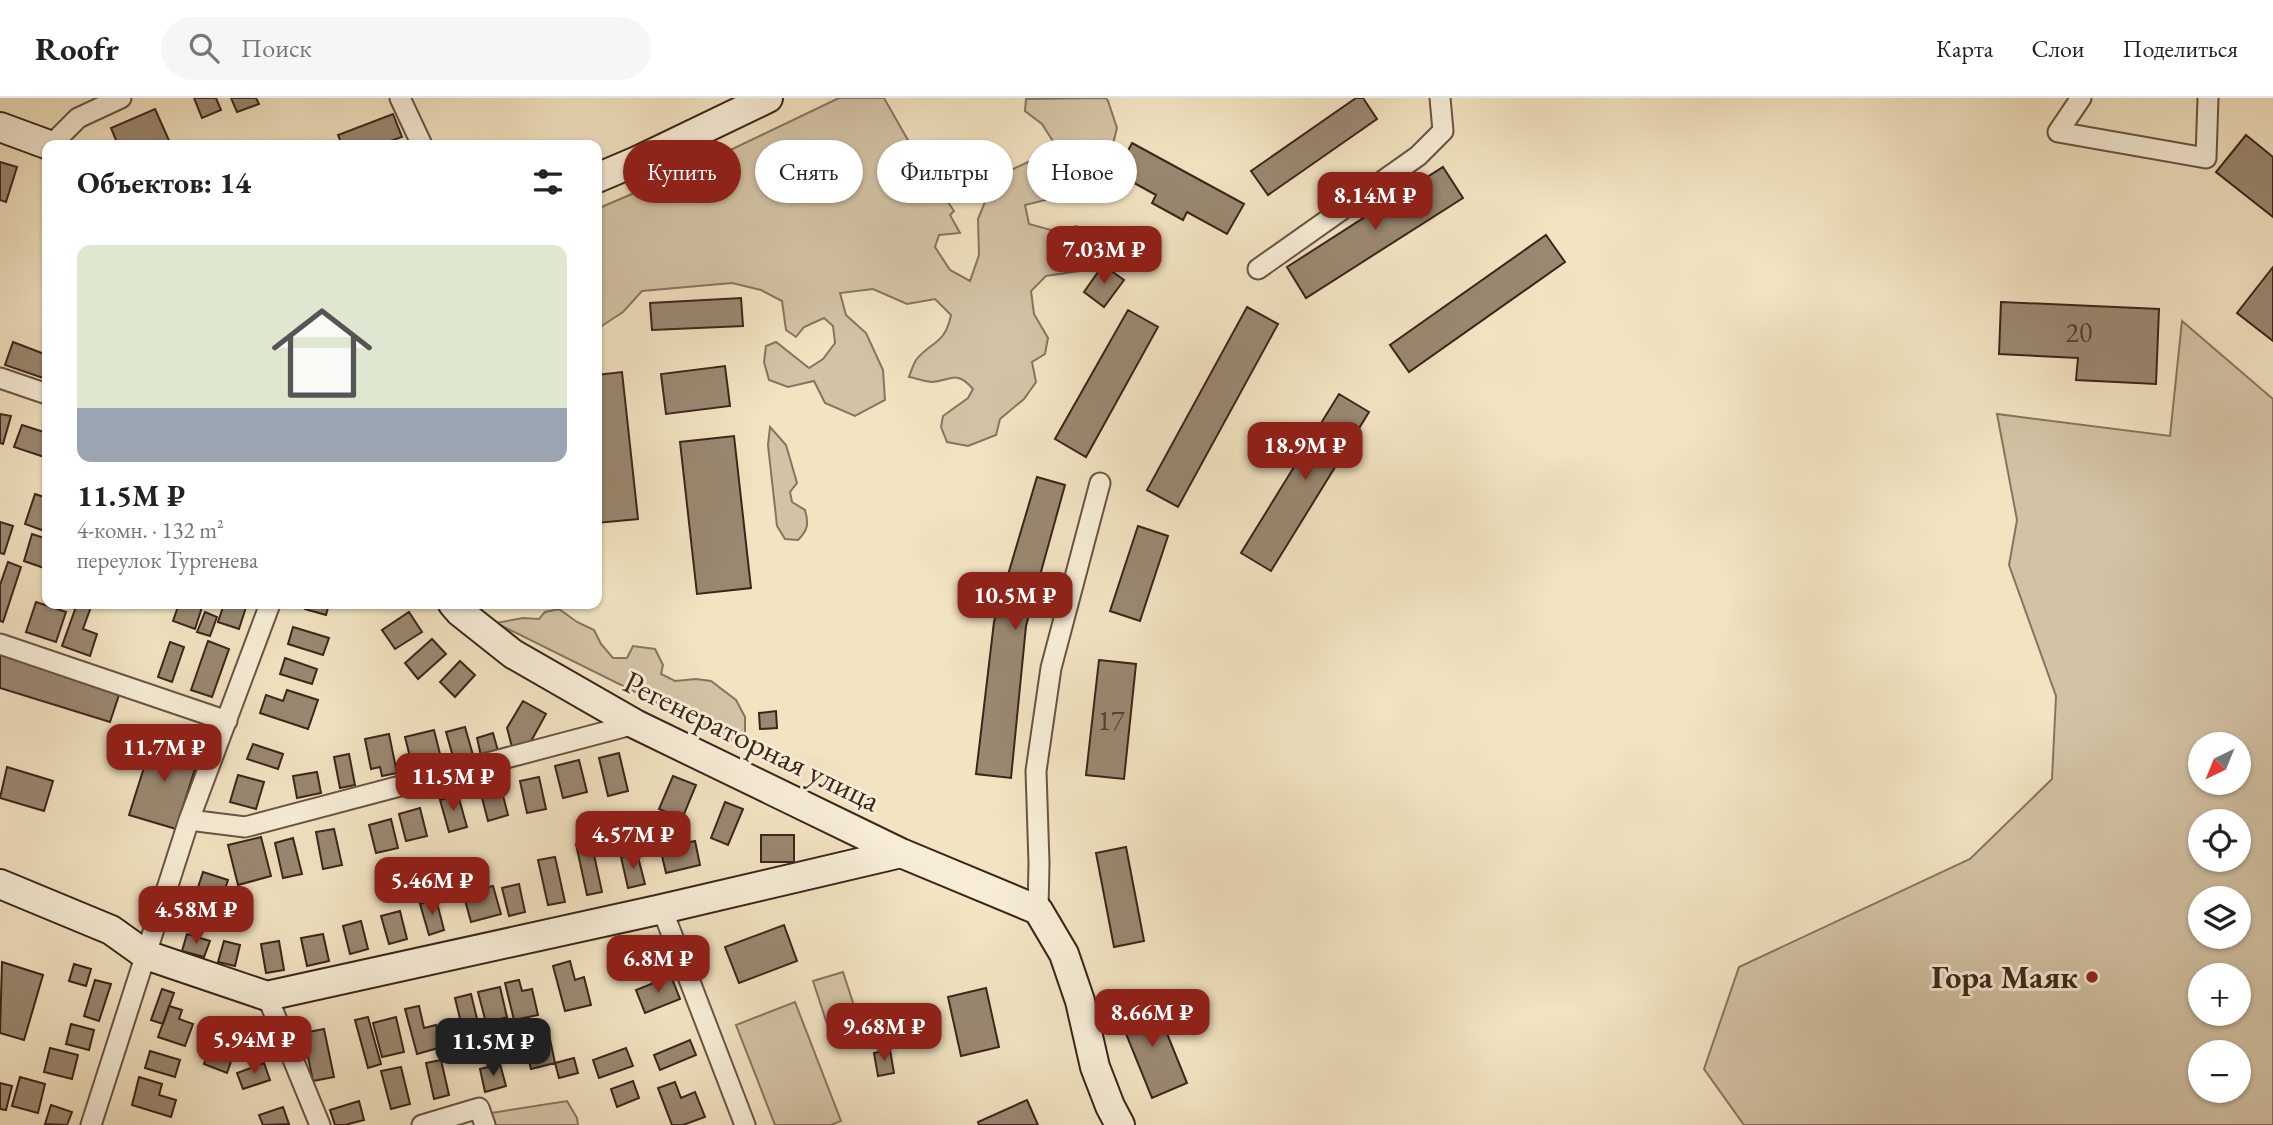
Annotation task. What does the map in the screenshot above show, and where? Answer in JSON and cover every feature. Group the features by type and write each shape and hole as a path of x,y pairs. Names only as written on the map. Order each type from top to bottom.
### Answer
{"street":[{"path":"55,140 78,118 121,98"},
{"path":"400,98 420,140"},
{"path":"602,176 768,98"},
{"path":"1258,269 1418,156 1443,131 1440,98"},
{"path":"2081,98 2058,132 2206,158 2208,98"},
{"path":"0,127 42,142"},
{"path":"0,378 42,392"},
{"path":"1100,483 1049,681 1036,771 1038,911 1064,954 1080,1001 1095,1068 1120,1125"},
{"path":"91,1125 189,820 268,609"},
{"name":"Регенераторная улица","path":"457,609 513,654 635,724 901,853 1038,911"},
{"path":"0,644 227,721"},
{"path":"189,820 245,827 635,724"},
{"path":"2,892 111,930 146,956 267,996 901,853"},
{"path":"662,909 745,1125"},
{"path":"267,996 320,1125"},
{"path":"422,1125 479,1108 485,1125"}],"shaded area":[{"path":"839,98 884,98 908,140 877,140 877,203 949,203 954,211 950,215 960,233 939,235 935,247 950,270 970,281 979,255 978,219 984,203 1013,203 1013,169 1027,163 1027,203 1033,203 1025,205 1029,224 1058,232 1076,226 1096,237 1101,254 1086,270 1046,276 1031,291 1034,314 1048,338 1045,354 1032,362 1036,382 1024,399 1000,419 996,435 968,446 947,442 941,427 943,416 968,398 973,389 958,378 932,382 909,377 916,360 941,337 948,325 951,315 935,299 907,304 873,289 840,293 846,315 866,333 883,370 885,400 855,416 825,403 814,381 788,387 769,380 764,362 766,346 776,342 809,368 823,359 835,343 833,326 824,318 804,327 796,337 786,330 782,301 761,290 732,283 642,291 623,312 602,326 602,207 623,198 623,203 741,203 741,145"},
{"path":"1106,98 1117,128 1114,140 1052,140 1042,124 1025,111 1026,99"},
{"path":"2182,321 2273,399 2273,1125 1744,1125 1704,1069 1739,967 1970,859 2052,779 2056,696 2009,565 2017,520 1997,414 2170,436"},
{"path":"770,427 786,445 797,483 790,492 792,502 805,510 806,530 798,540 785,539 777,526 768,445"},
{"path":"559,609 594,630 613,658 627,658 633,646 655,649 663,665 661,674 675,681 711,681 736,700 745,717 745,732 736,742 496,623 523,618 539,619 545,612"},
{"path":"843,972 861,1027 831,1036 813,981"},
{"path":"795,1002 841,1121 831,1125 775,1125 736,1025"},
{"path":"567,1101 578,1125 496,1125 491,1113"}],"building":[{"path":"194,98 216,98 221,110 202,118"},
{"path":"231,98 256,98 259,104 237,112"},
{"path":"1356,98 1363,98 1377,119 1268,195 1251,171"},
{"path":"155,109 169,140 116,140 111,128"},
{"path":"393,114 402,137 393,140 340,140 338,135"},
{"path":"2246,135 2273,157 2273,217 2216,172"},
{"path":"1137,146 1244,204 1227,234 1187,212 1183,220 1152,203 1156,195 1137,185"},
{"path":"0,162 17,167 6,202 0,200"},
{"path":"1443,167 1463,198 1306,298 1287,267"},
{"path":"1546,235 1565,262 1409,372 1390,345"},
{"path":"1103,265 1124,280 1104,307 1084,292"},
{"path":"2273,267 2273,341 2237,313"},
{"path":"741,298 743,326 652,330 650,303"},
{"path":"2001,302 2159,309 2156,384 2076,380 2078,358 1999,354"},
{"path":"1247,307 1278,324 1178,507 1147,490"},
{"path":"1128,310 1158,327 1086,457 1055,439"},
{"path":"13,342 42,353 42,378 5,365"},
{"path":"725,366 730,406 666,414 661,374"},
{"path":"622,372 638,519 602,523 602,374"},
{"path":"1339,394 1369,412 1271,571 1241,553"},
{"path":"0,414 11,416 3,444 0,443"},
{"path":"22,425 42,431 42,456 14,447"},
{"path":"734,436 751,588 697,594 680,442"},
{"path":"1037,477 1065,485 1026,626 1011,778 976,774 994,622"},
{"path":"35,494 42,496 42,530 25,524"},
{"path":"0,522 13,526 4,554 0,553"},
{"path":"1138,526 1168,536 1140,621 1110,611"},
{"path":"32,534 42,537 42,567 24,561"},
{"path":"8,562 21,567 3,622 0,621 0,585"},
{"path":"36,602 42,604 42,609 66,612 56,642 26,632"},
{"path":"75,609 90,609 83,629 97,634 90,656 62,646"},
{"path":"177,609 201,609 195,629 173,621"},
{"path":"222,609 245,609 239,629 218,622"},
{"path":"305,609 328,609 326,615"},
{"path":"205,612 217,617 210,636 197,632"},
{"path":"409,612 422,632 395,649 382,630"},
{"path":"293,627 329,638 323,655 288,644"},
{"path":"432,639 446,654 418,679 405,663"},
{"path":"208,641 229,649 212,697 191,690"},
{"path":"170,642 184,647 172,682 158,677"},
{"path":"0,651 121,689 110,722 0,688"},
{"path":"285,658 317,669 312,684 280,674"},
{"path":"1099,660 1136,664 1124,779 1086,775"},
{"path":"460,661 475,675 455,697 440,682"},
{"path":"287,690 318,700 308,729 260,713 266,695 283,701"},
{"path":"523,701 546,714 530,743 512,747 507,728"},
{"path":"776,711 777,728 760,729 759,713"},
{"path":"465,727 473,755 454,760 446,732"},
{"path":"434,730 442,762 413,769 405,737"},
{"path":"493,733 498,751 481,756 477,738"},
{"path":"389,734 397,773 382,776 380,767 371,769 365,739"},
{"path":"153,739 200,753 176,829 129,815"},
{"path":"253,744 283,754 278,769 247,759"},
{"path":"619,753 628,791 608,796 599,758"},
{"path":"349,754 355,785 340,788 334,757"},
{"path":"579,760 587,792 563,798 555,766"},
{"path":"7,767 53,781 44,811 0,798"},
{"path":"317,772 321,793 297,798 293,776"},
{"path":"238,775 264,782 256,809 230,802"},
{"path":"673,776 696,785 682,819 659,809"},
{"path":"539,777 546,809 527,813 520,781"},
{"path":"500,784 508,815 488,821 480,790"},
{"path":"458,795 467,827 449,832 440,800"},
{"path":"725,802 743,809 728,845 711,838"},
{"path":"420,808 427,836 406,841 399,814"},
{"path":"391,819 398,848 376,853 369,825"},
{"path":"673,826 677,845 695,841 700,865 666,873 656,830"},
{"path":"334,829 342,865 323,869 316,832"},
{"path":"761,835 794,835 794,862 761,862"},
{"path":"261,837 271,876 238,885 228,845"},
{"path":"293,838 302,874 283,878 275,843"},
{"path":"591,841 602,892 587,895 576,844"},
{"path":"1126,847 1144,941 1114,947 1096,853"},
{"path":"637,853 645,884 628,888 621,857"},
{"path":"555,857 565,902 548,905 538,860"},
{"path":"203,872 228,880 215,920 190,912"},
{"path":"519,884 525,912 509,916 502,888"},
{"path":"493,886 501,914 471,922 463,893"},
{"path":"436,899 444,930 429,935 420,904"},
{"path":"400,911 407,939 389,944 381,916"},
{"path":"361,921 368,949 350,954 343,926"},
{"path":"784,925 797,961 739,983 725,947"},
{"path":"187,934 210,941 204,957 182,951"},
{"path":"323,934 329,961 307,966 301,938"},
{"path":"224,941 240,945 235,966 218,962"},
{"path":"279,941 284,970 266,973 261,944"},
{"path":"570,961 575,980 584,977 591,1005 565,1011 553,966"},
{"path":"2,962 43,975 24,1040 0,1033"},
{"path":"74,964 91,969 86,986 69,981"},
{"path":"671,976 680,999 645,1013 636,990"},
{"path":"95,980 111,984 99,1021 84,1016"},
{"path":"519,980 522,991 532,989 538,1015 514,1020 505,983"},
{"path":"500,987 507,1017 486,1023 478,992"},
{"path":"986,988 999,1047 961,1056 948,997"},
{"path":"162,989 174,993 163,1024 151,1020"},
{"path":"471,994 478,1023 462,1027 455,998"},
{"path":"1153,999 1187,1083 1152,1098 1118,1014"},
{"path":"169,1006 182,1010 179,1019 193,1024 185,1046 158,1037"},
{"path":"419,1006 424,1028 436,1025 442,1047 417,1054 405,1009"},
{"path":"368,1017 381,1064 368,1068 355,1020"},
{"path":"396,1017 404,1052 382,1057 373,1023"},
{"path":"71,1024 94,1030 89,1050 66,1044"},
{"path":"547,1025 555,1063 531,1069 522,1031"},
{"path":"218,1027 228,1030 221,1049 234,1053 227,1073 204,1064"},
{"path":"324,1029 334,1077 313,1081 303,1033"},
{"path":"507,1032 512,1056 477,1063 472,1040"},
{"path":"690,1040 696,1055 660,1070 654,1055"},
{"path":"50,1048 78,1055 72,1079 44,1072"},
{"path":"626,1048 633,1066 599,1078 593,1060"},
{"path":"890,1050 894,1073 878,1076 874,1053"},
{"path":"150,1051 180,1060 175,1077 145,1068"},
{"path":"574,1058 578,1073 559,1078 555,1063"},
{"path":"441,1060 449,1095 434,1099 426,1063"},
{"path":"264,1063 270,1080 243,1089 237,1073"},
{"path":"500,1064 506,1086 485,1092 480,1069"},
{"path":"401,1067 410,1104 391,1109 381,1071"},
{"path":"20,1077 45,1084 38,1113 12,1106"},
{"path":"139,1077 162,1084 159,1095 176,1100 171,1117 132,1105"},
{"path":"633,1081 639,1098 617,1107 611,1089"},
{"path":"675,1082 681,1098 695,1092 705,1117 683,1125 672,1125 658,1088"},
{"path":"0,1083 12,1086 6,1110 0,1109"},
{"path":"1027,1100 1038,1125 979,1125 978,1122"},
{"path":"359,1101 364,1120 335,1125 330,1110"},
{"path":"51,1105 72,1112 67,1125 45,1124"},
{"path":"283,1107 289,1124 263,1125 259,1115"}],"place":[{"name":"Гора Маяк","path":"2092,977"}]}
